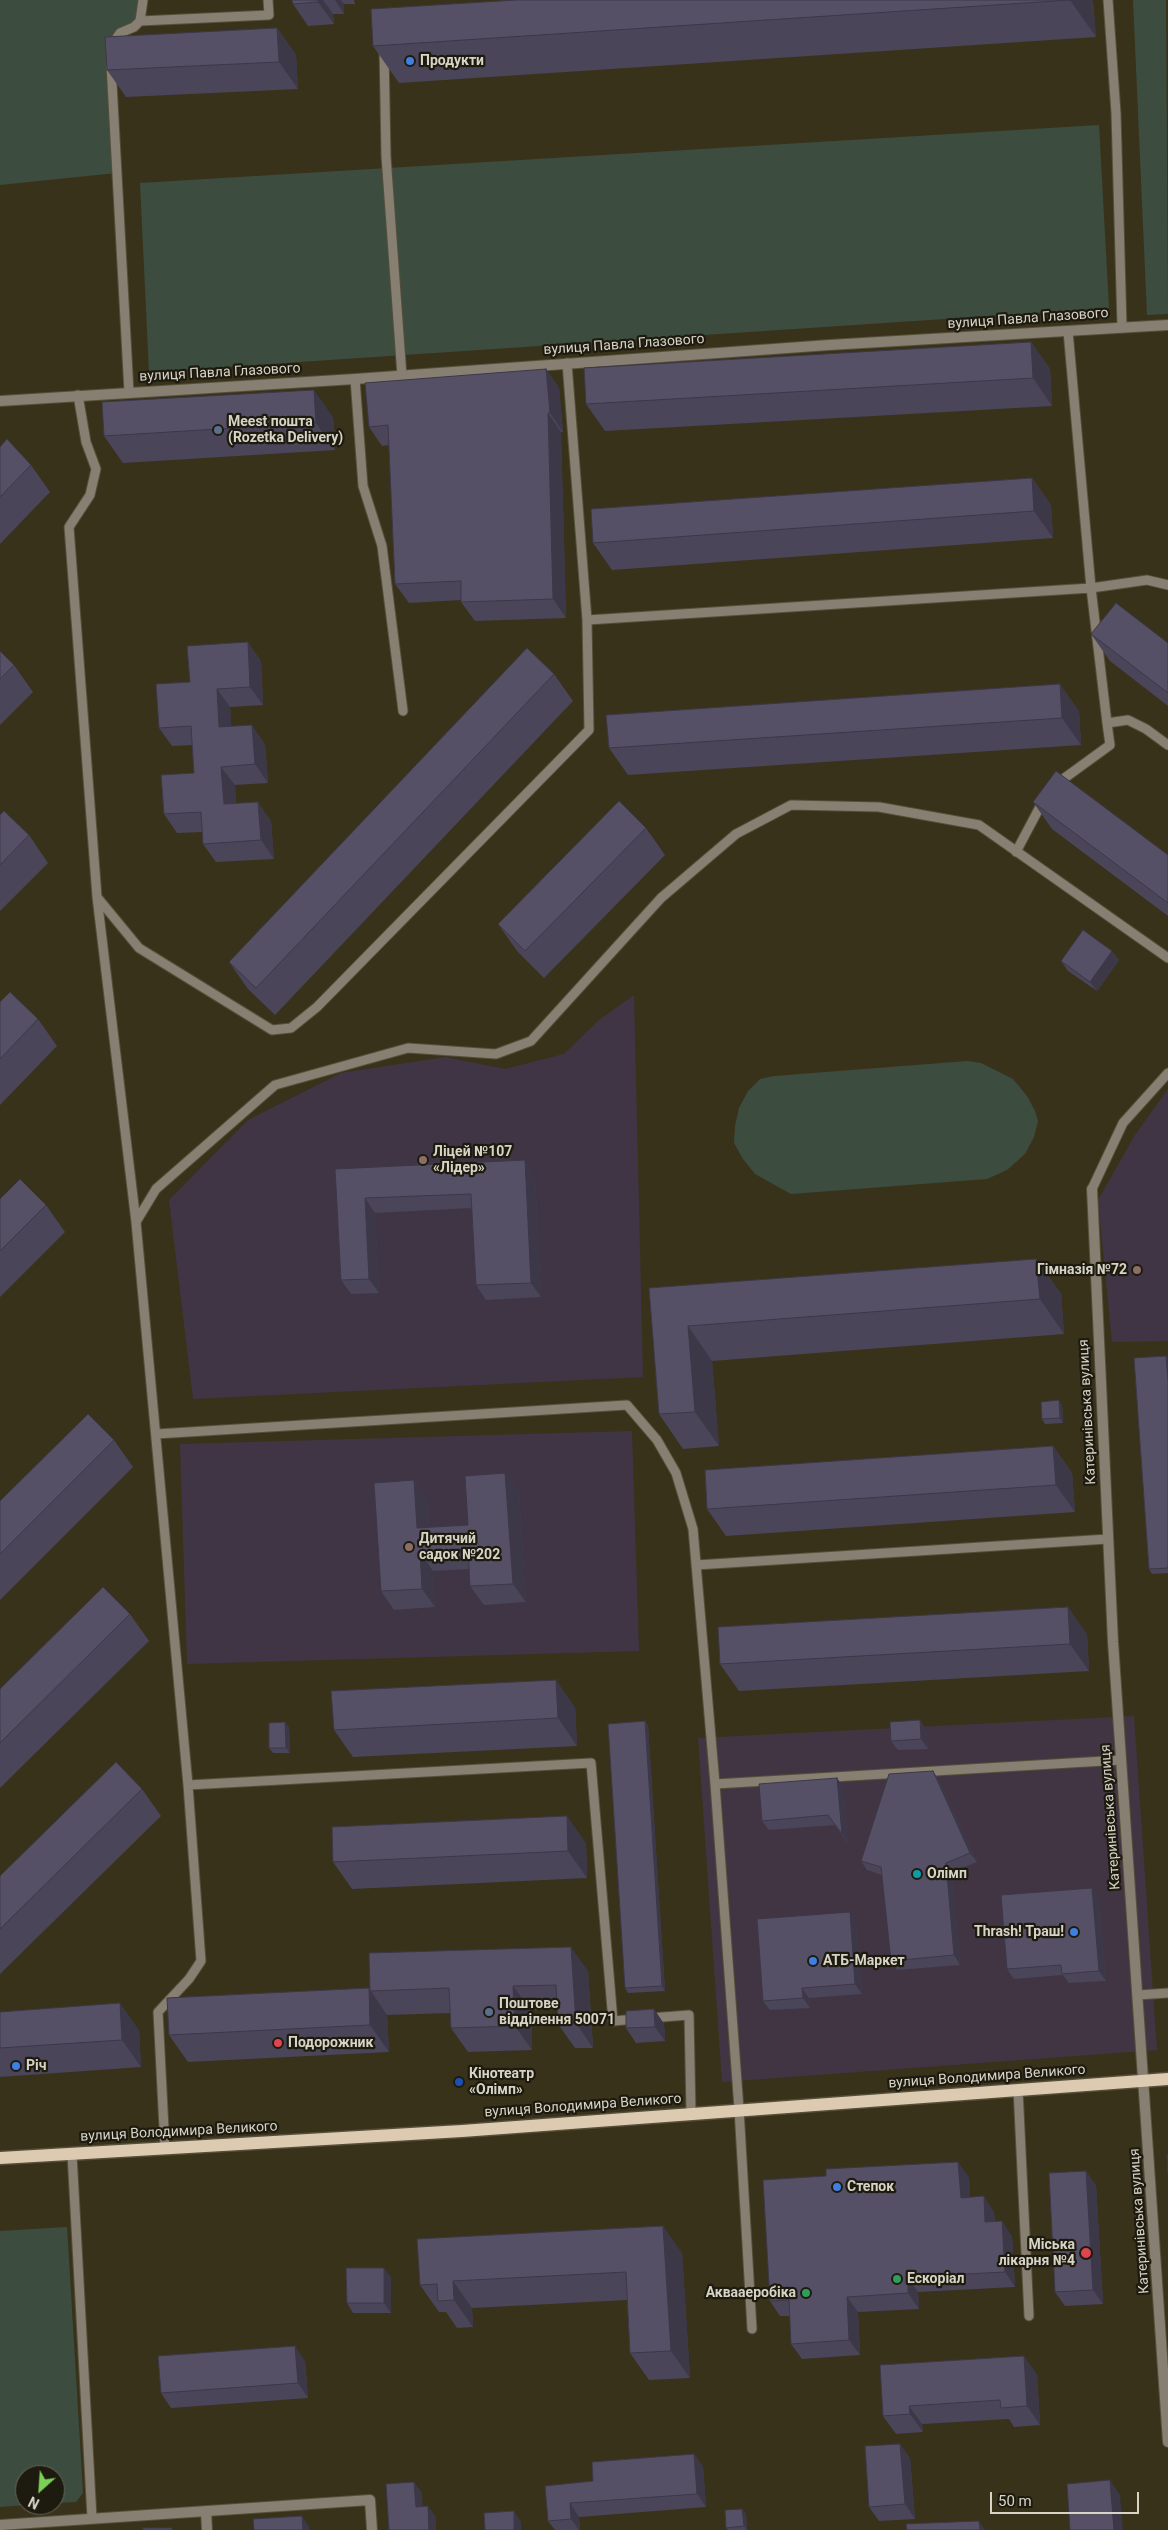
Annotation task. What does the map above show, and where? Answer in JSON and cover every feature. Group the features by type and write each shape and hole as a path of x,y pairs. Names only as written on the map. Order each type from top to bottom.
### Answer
{"main road":[{"name":"вулиця Володимира Великого","path":"0,2158 462,2130 1018,2089 1168,2080"}],"street":[{"name":"вулиця Павла Глазового","path":"0,401 78,394 355,379 567,363 1168,325"},
{"name":"Катеринівська вулиця","path":"1092,1189 1108,1539 1121,1760 1145,2081 1167,2401 1168,2442"},
{"path":"0,2525 370,2500 372,2530"},
{"path":"206,2511 207,2530"}],"lane":[{"path":"143,0 140,21 269,15 268,0"},
{"name":"вулиця Павла Глазового","path":"1108,0 1116,113 1122,327"},
{"name":"вулиця Павла Глазового","path":"128,392 110,56 116,37 140,21"},
{"path":"384,40 386,156 402,376"},
{"path":"1016,852 1050,789 1110,745 1091,588 1068,331"},
{"path":"97,897 139,948 272,1030 291,1028 317,1007 589,730 587,620 567,363"},
{"path":"355,379 363,486 382,546 403,712"},
{"path":"78,394 86,442 96,469 90,494 69,527 97,897 136,1222 188,1785 202,1961 189,1979 158,2012 165,2148"},
{"path":"587,620 1091,588 1147,580 1168,585"},
{"path":"1107,723 1128,720 1146,728 1168,745"},
{"path":"136,1222 156,1189 275,1085 408,1048 496,1054 531,1041 661,898 736,834 791,805 879,807 979,825 1168,958"},
{"path":"1092,1189 1123,1123 1168,1073"},
{"path":"156,1434 627,1405 657,1440 676,1473 694,1529 739,2109 752,2329"},
{"path":"696,1565 1108,1539"},
{"path":"715,1784 1121,1760"},
{"path":"188,1785 591,1763 613,2021 689,2015 691,2113"},
{"path":"1138,1995 1168,1993"},
{"path":"1018,2089 1029,2316"},
{"path":"72,2154 92,2518"}],"shaded area":[{"name":"Ліцей №107 «Лідер»","path":"634,995 643,1377 193,1399 169,1200 248,1120 341,1073 445,1057 505,1069 564,1054 599,1020"},
{"name":"Гімназія №72","path":"1168,1089 1168,1341 1112,1342 1098,1200 1135,1135"},
{"name":"Дитячий садок №202","path":"632,1431 639,1651 187,1664 180,1444"},
{"path":"1134,1716 1157,2050 722,2082 698,1738"}],"green space":[{"path":"0,0 143,0 142,16 116,37 116,173 0,185"},
{"path":"1133,0 1166,0 1168,314 1147,315"},
{"path":"1099,125 1109,308 149,372 140,183"},
{"path":"967,1061 981,1063 1013,1079 1027,1096 1038,1121 1034,1137 1025,1154 1007,1170 987,1179 791,1194 755,1174 743,1159 734,1143 739,1108 748,1091 760,1079 774,1076"},
{"path":"67,2227 83,2493 76,2502 65,2503 65,2465 15,2465 15,2506 0,2507 0,2231"}],"building":[{"path":"292,0 318,0 318,2 293,4"},
{"path":"516,0 1070,0 373,46 371,9"},
{"path":"277,28 279,62 107,70 105,37"},
{"path":"1031,342 1033,378 586,404 584,368"},
{"path":"546,369 550,413 548,413 553,599 461,602 461,581 395,584 388,425 369,427 365,383"},
{"path":"314,390 316,423 104,436 102,402"},
{"path":"7,439 31,465 0,497 0,447"},
{"path":"1032,478 1034,511 593,543 591,509"},
{"path":"1116,603 1168,643 1168,693 1091,634"},
{"path":"248,642 250,687 217,689 219,727 252,725 255,764 221,767 224,804 258,802 261,840 203,844 201,812 164,814 161,775 194,773 191,726 159,728 156,684 190,682 187,646"},
{"path":"527,648 554,674 256,988 229,962"},
{"path":"0,651 14,665 0,679"},
{"path":"1060,684 1062,718 609,748 606,715"},
{"path":"1056,771 1168,855 1168,903 1033,802"},
{"path":"619,801 646,828 525,951 498,924"},
{"path":"4,811 29,835 0,865 0,815"},
{"path":"1083,930 1112,951 1090,982 1061,961"},
{"path":"10,992 38,1019 0,1059 0,1002"},
{"path":"525,1160 531,1283 476,1285 471,1194 365,1198 369,1279 341,1280 335,1169"},
{"path":"20,1179 46,1205 0,1251 0,1199"},
{"path":"1036,1259 1040,1299 688,1326 695,1412 659,1414 649,1288"},
{"path":"1166,1356 1168,1380 1168,1568 1149,1569 1134,1358"},
{"path":"1059,1400 1060,1418 1042,1419 1041,1402"},
{"path":"88,1414 114,1440 0,1554 0,1501"},
{"path":"1053,1446 1056,1485 707,1509 705,1470"},
{"path":"505,1473 513,1584 470,1586 468,1549 420,1552 422,1589 381,1591 374,1483 414,1480 417,1528 468,1525 465,1476"},
{"path":"103,1587 130,1614 0,1743 0,1689"},
{"path":"1068,1607 1070,1644 720,1664 718,1627"},
{"path":"556,1680 558,1718 334,1730 331,1691"},
{"path":"920,1720 921,1739 891,1741 890,1722"},
{"path":"645,1721 662,1986 625,1988 608,1724"},
{"path":"285,1722 286,1748 269,1748 269,1723"},
{"path":"116,1762 142,1789 0,1929 0,1876"},
{"name":"Олімп","path":"933,1771 970,1853 946,1863 954,1955 891,1961 881,1867 861,1861 889,1774"},
{"path":"837,1778 842,1834 828,1815 762,1821 759,1784"},
{"path":"567,1816 568,1851 333,1862 332,1827"},
{"path":"1092,1888 1099,1971 1062,1974 1061,1965 1007,1969 1001,1895"},
{"name":"АТБ-Маркет","path":"850,1912 855,1984 802,1988 803,1998 763,2001 757,1919"},
{"path":"571,1947 576,2023 558,2024 556,1985 513,1986 515,2026 451,2028 449,1988 370,1991 369,1953"},
{"path":"369,1988 370,2025 169,2035 167,1998"},
{"path":"120,2003 122,2040 0,2048 0,2012"},
{"path":"654,2009 655,2027 626,2028 626,2011"},
{"path":"958,2162 961,2198 984,2196 985,2222 1002,2221 1005,2272 908,2277 908,2293 847,2297 849,2340 791,2344 789,2300 770,2301 763,2180 826,2176 826,2169"},
{"path":"1086,2171 1093,2290 1055,2292 1049,2173"},
{"path":"663,2226 671,2351 630,2353 626,2272 453,2281 454,2300 438,2301 437,2284 420,2285 417,2239"},
{"path":"346,2268 384,2268 384,2303 347,2303"},
{"path":"295,2346 298,2383 161,2393 158,2356"},
{"path":"1024,2356 1027,2406 1001,2408 1000,2400 909,2406 910,2414 883,2416 880,2365"},
{"path":"900,2444 905,2504 869,2507 865,2446"},
{"path":"694,2454 697,2494 570,2503 571,2519 548,2521 545,2486 593,2481 592,2462"},
{"path":"1110,2480 1114,2530 1070,2530 1067,2484"},
{"path":"414,2482 416,2507 428,2506 429,2530 389,2530 386,2484"},
{"path":"742,2509 744,2526 726,2528 725,2510"},
{"path":"514,2511 514,2530 485,2530 484,2513"},
{"path":"302,2516 303,2530 254,2530 253,2519"},
{"path":"979,2521 980,2530 907,2530 906,2524"},
{"path":"143,2528 172,2528 172,2530 143,2530"}],"place":[{"name":"Продукти","path":"410,61"},
{"name":"Meest пошта (Rozetka Delivery)","path":"218,430"},
{"name":"Ліцей №107 «Лідер»","path":"423,1160"},
{"name":"Гімназія №72","path":"1137,1270"},
{"name":"Дитячий садок №202","path":"409,1547"},
{"name":"Олімп","path":"917,1874"},
{"name":"Thrash! Траш!","path":"1074,1932"},
{"name":"АТБ-Маркет","path":"813,1961"},
{"name":"Поштове відділення 50071","path":"489,2012"},
{"name":"Подорожник","path":"278,2043"},
{"name":"Річ","path":"16,2066"},
{"name":"Кінотеатр «Олімп»","path":"459,2082"},
{"name":"Степок","path":"837,2187"},
{"name":"Міська лікарня №4","path":"1086,2253"},
{"name":"Ескоріал","path":"897,2279"},
{"name":"Аквааеробіка","path":"806,2293"}]}
